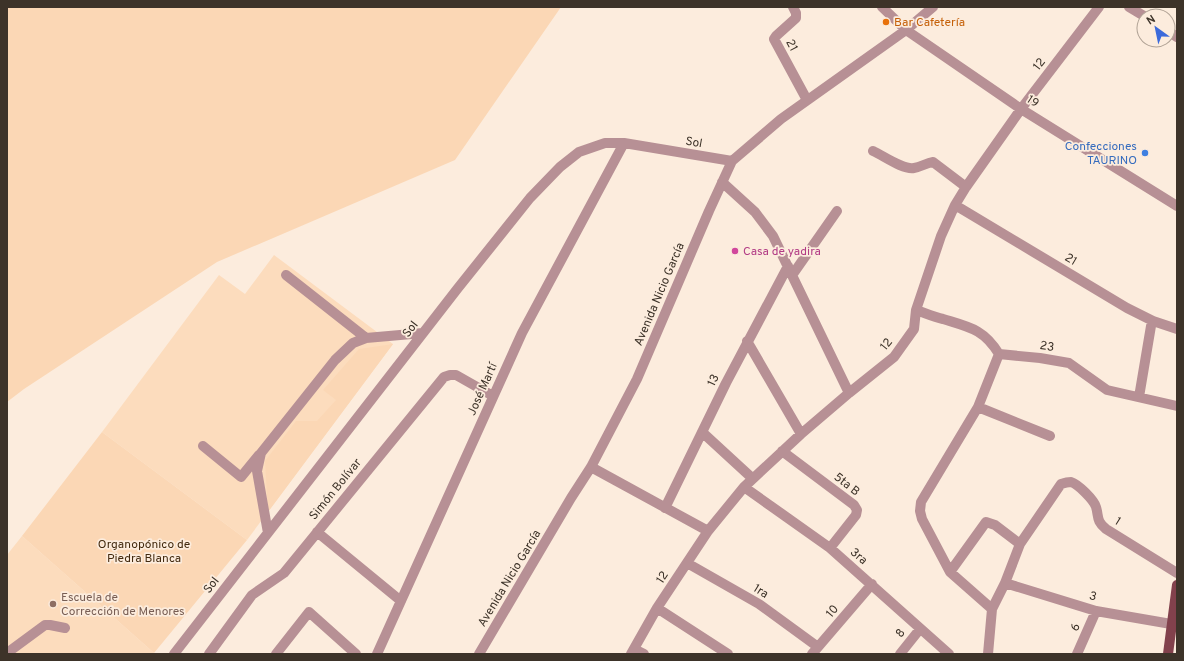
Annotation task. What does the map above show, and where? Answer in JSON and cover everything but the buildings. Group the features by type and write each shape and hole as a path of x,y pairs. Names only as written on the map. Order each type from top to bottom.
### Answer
{"main road":[{"path":"1168,654 1174,624 1177,585"}],"street":[{"name":"21","path":"793,7 796,13 796,18 774,39 807,100"},
{"name":"19","path":"882,7 906,30 1021,108 1177,206"},
{"name":"Avenida Nicio García","path":"479,654 571,498 591,467 637,380 732,161 781,119 906,30 934,7"},
{"name":"12","path":"632,652 657,608 708,531 752,478 849,393 894,358 914,329 916,310 941,236 955,205 1021,108 1099,7"},
{"name":"Sol","path":"174,654 458,288 530,198 560,166 580,152 605,143 624,143 732,161"},
{"name":"José Martí","path":"377,654 522,333 624,143"},
{"path":"873,151 907,168 916,168 932,162 966,187"},
{"path":"722,182 759,218 773,236 791,270 849,393"},
{"name":"21","path":"955,205 1127,308 1177,330"},
{"name":"13","path":"666,508 747,341 791,270 837,210"},
{"path":"286,275 366,338"},
{"path":"916,310 965,325 992,342 999,354 978,407 920,502 922,519 950,572 992,610"},
{"path":"1139,397 1150,326 1153,320"},
{"path":"203,446 242,477 335,360 353,343 366,338 423,333"},
{"path":"747,341 801,434"},
{"name":"23","path":"999,354 1040,358 1069,364 1107,390 1177,406"},
{"name":"Simón Bolívar","path":"209,654 252,595 284,573 444,377 456,375 493,396"},
{"path":"978,407 1050,436"},
{"path":"702,432 752,478"},
{"name":"5ta B","path":"782,451 854,505 857,510 856,515 830,548"},
{"path":"261,453 257,471 268,533"},
{"path":"591,467 708,531"},
{"name":"1","path":"1020,544 1061,484 1069,482 1075,484 1092,500 1096,506 1097,518 1101,526 1177,572"},
{"name":"3ra","path":"744,487 830,548 949,654"},
{"path":"950,572 986,522 995,525 1020,544 1005,583 992,610 988,654"},
{"path":"317,532 401,601"},
{"name":"1ra","path":"687,563 759,604 815,650"},
{"name":"3","path":"1005,583 1096,611 1174,624"},
{"name":"10","path":"815,650 872,584"},
{"path":"657,608 728,654"},
{"name":"6","path":"1077,654 1096,611"},
{"path":"276,654 309,612 356,654"},
{"path":"7,653 45,626 50,625 65,628"},
{"name":"8","path":"900,654 920,629"},
{"path":"632,652 644,654"}],"shaded area":[{"path":"274,255 393,344 247,540 102,432 219,275 245,294"},
{"name":"Escuela de Corrección de Menores","path":"22,536 154,654 7,654 7,555"}],"green space":[{"path":"7,7 561,7 455,160 217,262 24,389 7,402"},
{"path":"393,344 268,512 265,461 296,421 317,421 336,400 323,390 359,349"},
{"name":"Organopónico de Piedra Blanca","path":"102,432 247,540 154,653 22,536"}],"place":[{"name":"Bar Cafetería","path":"886,22"},
{"name":"Confecciones TAURINO","path":"1145,153"},
{"name":"Casa de yadira","path":"735,251"},
{"name":"Escuela de Corrección de Menores","path":"53,604"}]}
